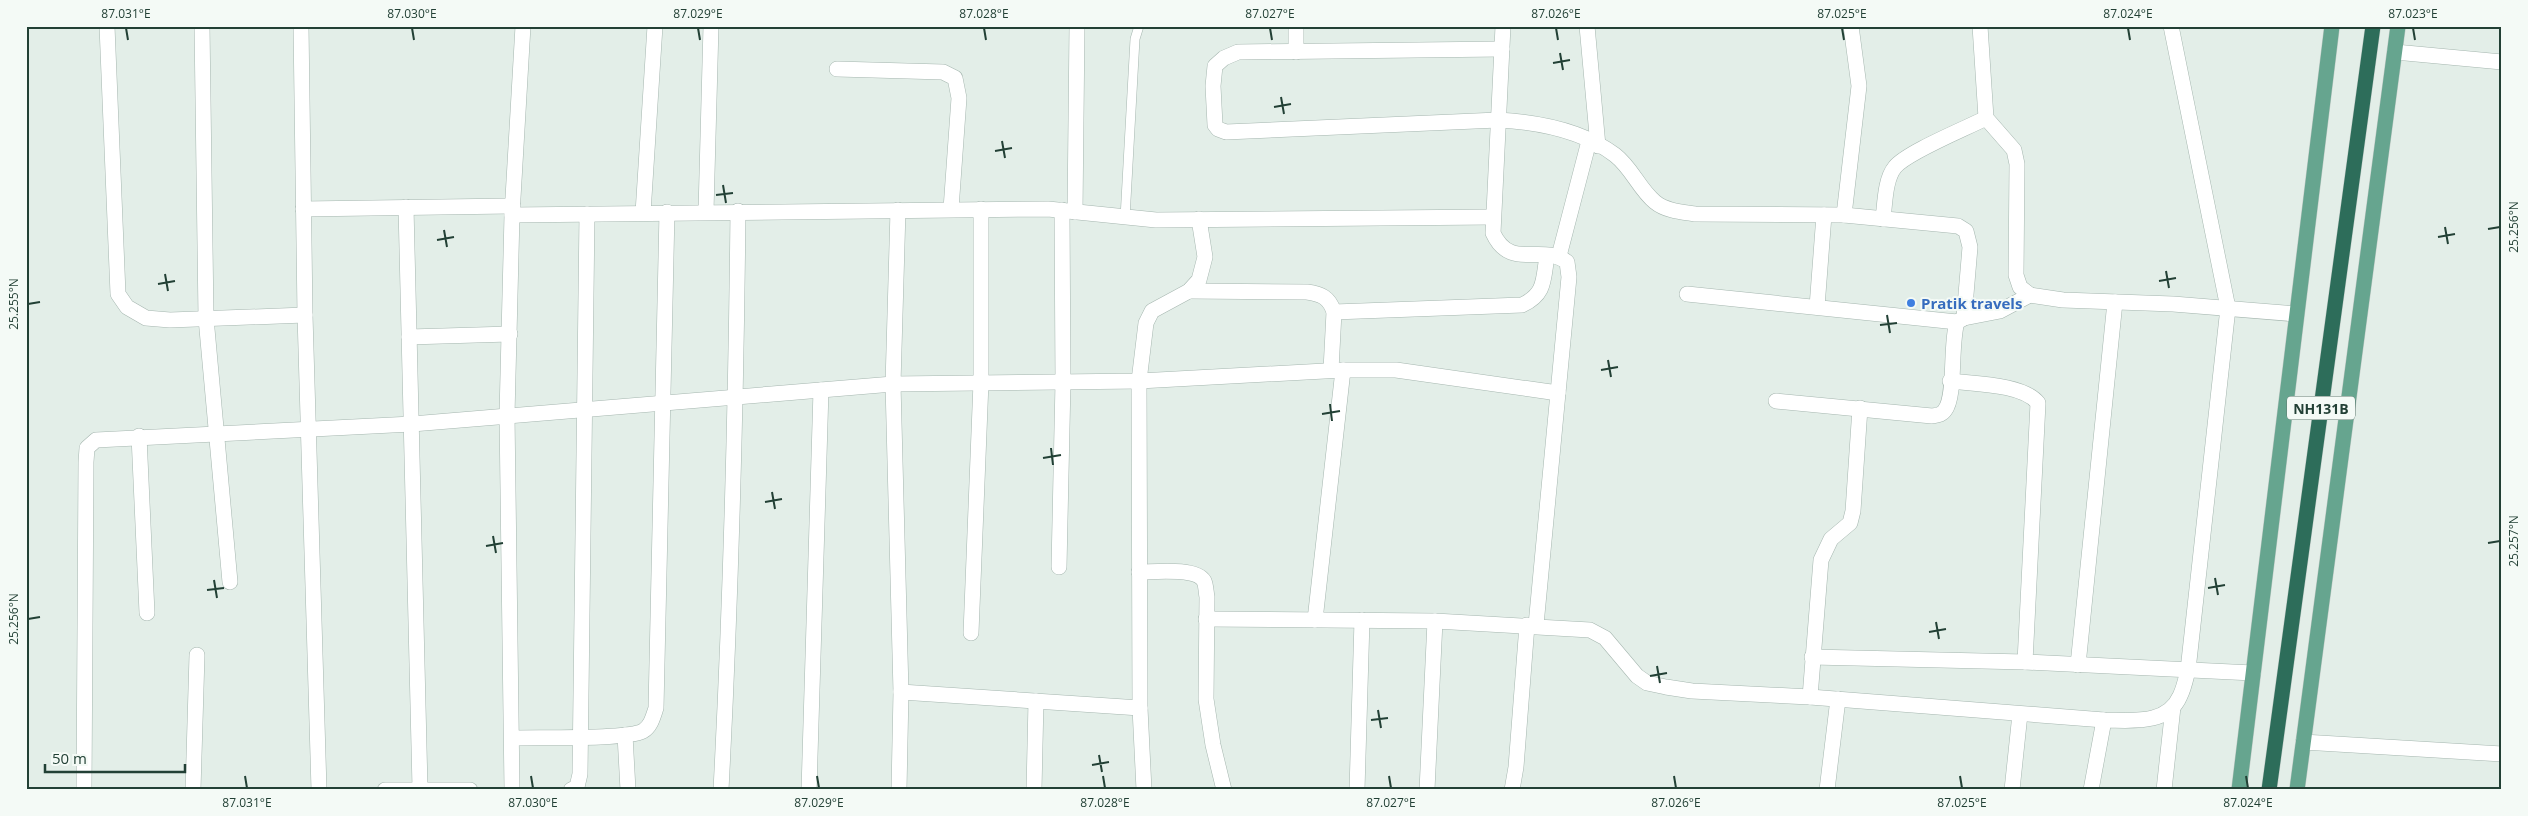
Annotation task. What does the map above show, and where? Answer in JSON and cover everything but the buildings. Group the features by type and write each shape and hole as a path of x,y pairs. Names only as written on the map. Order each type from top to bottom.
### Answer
{"highway":[{"name":"NH131B","path":"2269,790 2373,26"}],"main road":[{"path":"2239,790 2332,26"},
{"path":"2297,790 2398,26"}],"street":[{"path":"108,26 118,294 127,307 146,318 305,315"},
{"path":"202,26 206,318 215,435 230,582"},
{"path":"301,26 305,315 318,790"},
{"path":"512,790 507,415 513,210 522,26"},
{"path":"644,212 655,26"},
{"path":"706,211 710,26"},
{"path":"1059,567 1063,382 1077,26"},
{"path":"1296,26 1296,52"},
{"path":"1503,26 1493,217 1494,233 1498,244 1507,252 1553,256 1567,262 1569,277 1558,393 1512,790"},
{"path":"1334,312 1522,305 1535,299 1541,290 1594,143 1588,26"},
{"path":"1844,215 1859,86 1851,26"},
{"path":"1980,26 1986,118 1992,128 2014,150 2018,197 2016,275 2020,287 2030,295 2063,300 2228,308 2296,314"},
{"path":"2164,790 2173,708 2180,696 2188,670 2228,308 2171,26"},
{"path":"1502,49 1238,52 1224,58 1215,66 1213,86 1215,124 1218,129 1226,132 1498,120 1532,122 1594,143 1615,155 1631,171 1655,202 1674,211 1695,214 1844,215 1958,226 1966,231 1970,247 1961,320 1953,333 1947,408 1941,414 1932,416 1776,401"},
{"path":"2395,52 2502,62"},
{"path":"837,69 943,72 955,78 959,98 952,209"},
{"path":"1883,219 1890,177 1895,167 1911,155 1986,118"},
{"path":"303,210 406,207 587,214 981,209 1069,211 1125,218 1199,220 1493,217"},
{"path":"406,207 420,788"},
{"path":"971,632 980,382 981,209"},
{"path":"898,210 893,384 901,692 899,790"},
{"path":"721,790 730,620 736,399 738,211"},
{"path":"512,738 580,737 641,732 650,724 656,708 668,212"},
{"path":"571,790 577,787 580,774 587,214"},
{"path":"1817,307 1824,215"},
{"path":"1144,790 1140,708 1139,380 1146,323 1152,311 1189,291 1199,280 1203,269 1204,257 1199,220"},
{"path":"1189,291 1307,292 1322,295 1331,302 1334,312 1337,370 1315,620"},
{"path":"1687,294 1961,320 1990,315 2030,295"},
{"path":"2078,665 2115,302"},
{"path":"409,337 510,334"},
{"path":"84,790 87,448 96,440 140,436 215,435 412,424 662,403 736,399 893,384 1139,380 1337,370 1396,370 1558,393"},
{"path":"1950,381 2020,390 2032,395 2038,403 2025,662"},
{"path":"809,790 820,390"},
{"path":"1810,697 1821,560 1831,539 1850,523 1853,511 1860,408"},
{"path":"140,436 146,612"},
{"path":"1139,572 1196,574 1204,581 1206,699 1213,745 1224,790"},
{"path":"1206,619 1435,621 1532,625 1590,630 1604,638 1636,676 1647,683 1692,692 1810,697 2104,720 2146,720 2161,716 2173,708"},
{"path":"1357,790 1362,620"},
{"path":"1427,790 1435,621"},
{"path":"193,790 197,655"},
{"path":"1812,657 2025,662 2253,673"},
{"path":"901,692 1140,708"},
{"path":"1827,790 1838,699"},
{"path":"1034,790 1036,701"},
{"path":"2012,790 2020,714"},
{"path":"2091,790 2104,720"},
{"path":"625,734 628,790"},
{"path":"2303,742 2502,754"},
{"path":"385,790 420,788 470,790"}],"lane":[{"path":"1125,218 1136,39 1139,26"}],"place":[{"name":"Pratik travels","path":"1911,303"}]}
